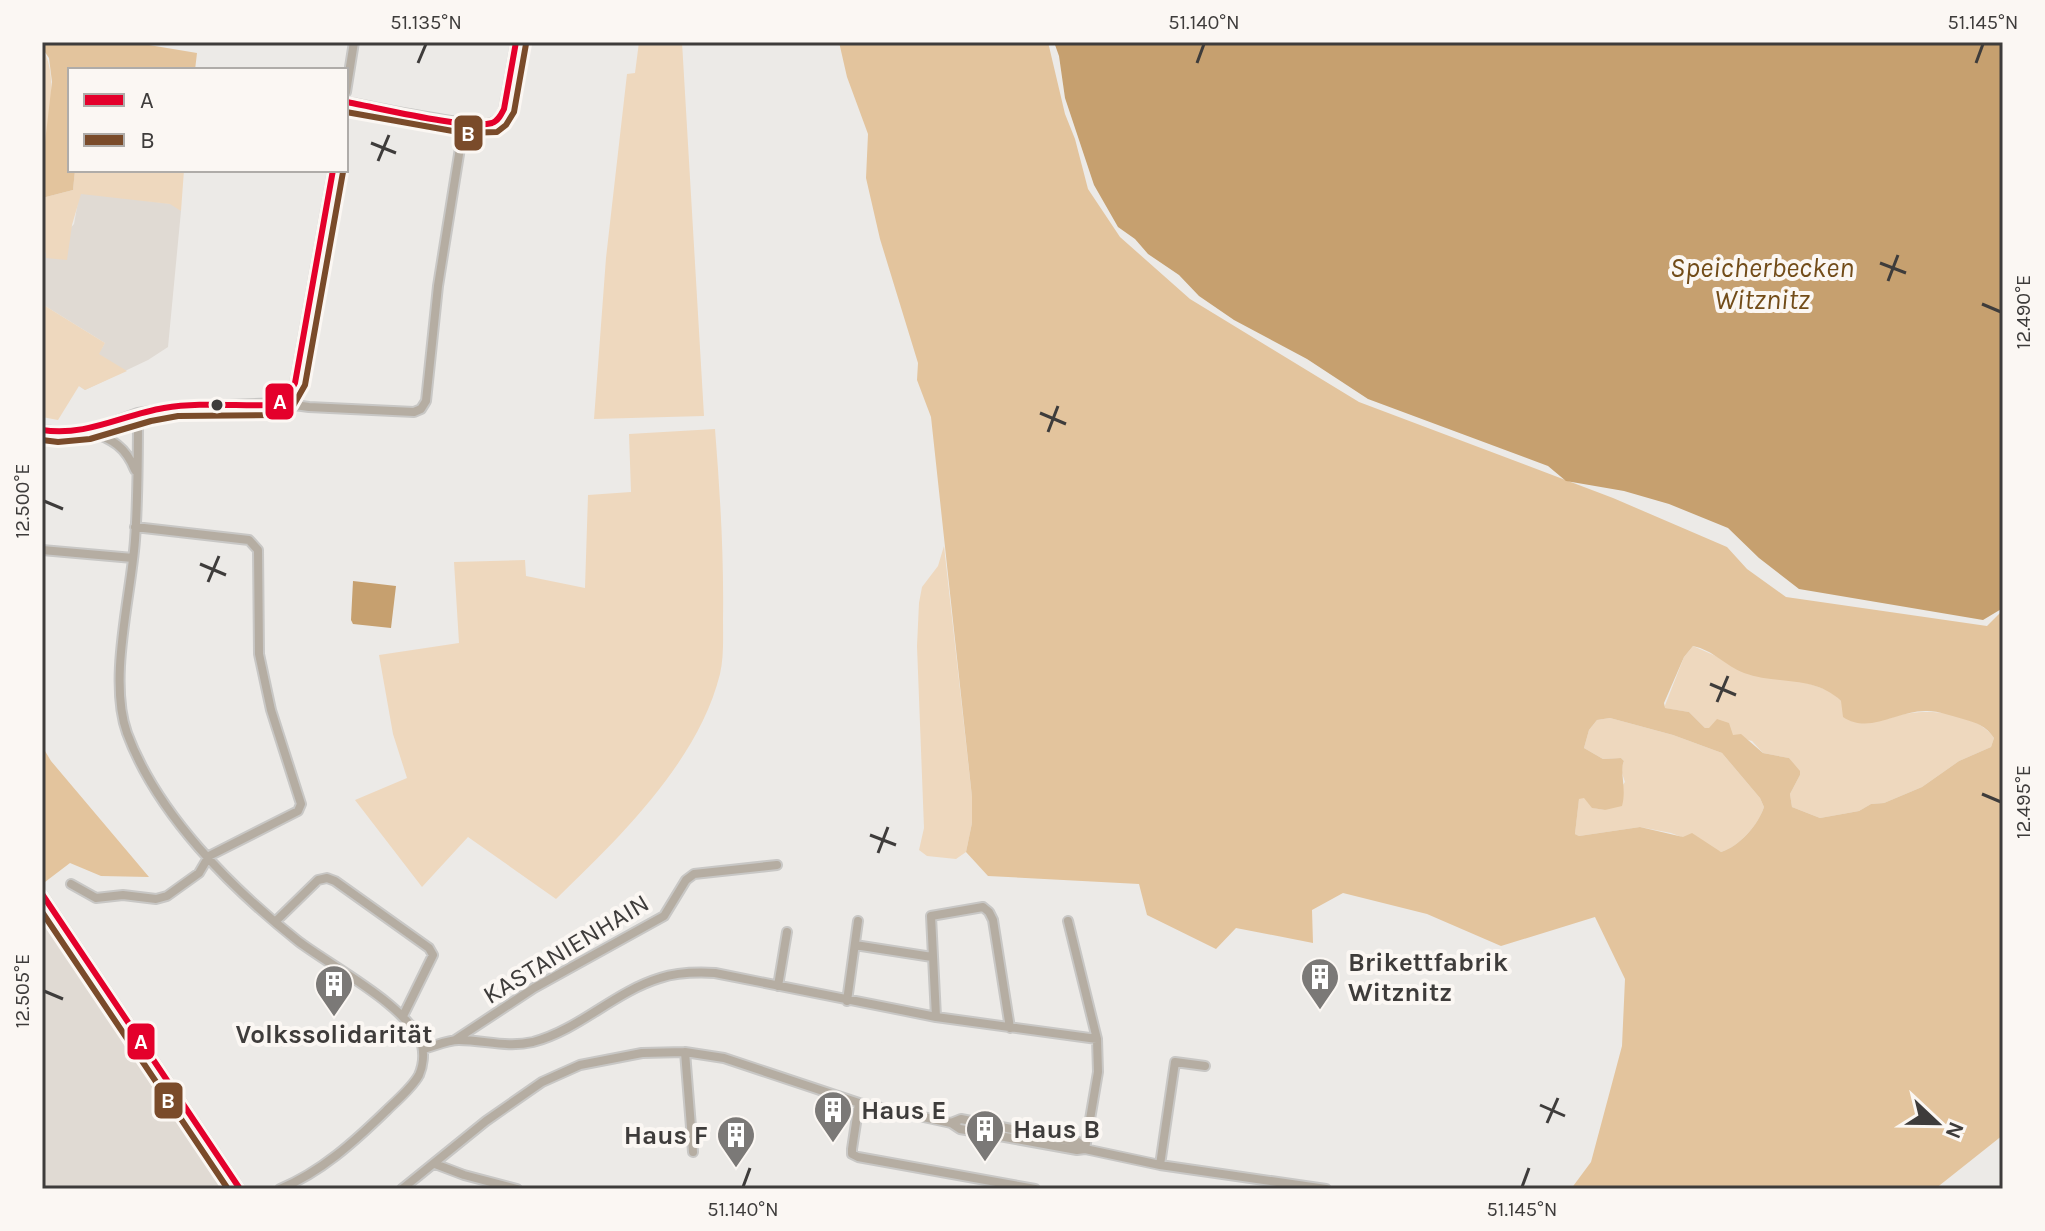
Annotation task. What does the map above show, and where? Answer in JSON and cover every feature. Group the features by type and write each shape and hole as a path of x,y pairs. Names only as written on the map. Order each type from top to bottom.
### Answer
{"street":[{"path":"348,80 354,42"},
{"path":"348,102 464,123 489,124 500,117 516,42"},
{"path":"42,430 89,431 138,413 177,407 280,403 313,408 414,412 421,409 426,401 438,286 464,123"},
{"path":"280,403 290,394 295,383 333,172"},
{"path":"138,413 135,527 120,698 126,729 139,761 159,796 209,856 275,922 403,1016 423,1049 419,1076 387,1110 322,1167 280,1189"},
{"path":"89,431 111,439 123,448 137,476"},
{"path":"71,884 96,898 123,895 156,899 167,896 199,873 209,856 298,811 301,804 271,710 259,654 258,550 249,540 135,527"},
{"path":"44,551 133,558"},
{"name":"KASTANIENHAIN","path":"455,1040 534,988 664,916 686,880 694,874 777,865"},
{"path":"275,922 318,880 327,878 429,948 433,955 403,1016"},
{"path":"42,894 240,1189"},
{"path":"936,1017 931,916 983,907 993,920 1010,1028"},
{"path":"847,1001 858,921"},
{"path":"1068,921 1097,1039 1098,1072 1085,1149"},
{"path":"778,986 787,932"},
{"path":"855,945 932,957"},
{"path":"423,1049 455,1040 517,1045 533,1042 559,1032 640,985 677,973 715,973 936,1017 1097,1039"},
{"path":"685,1052 693,1152"},
{"path":"402,1189 486,1121 522,1095 561,1073 580,1065 642,1053 685,1052 724,1058 859,1103 951,1123 960,1129 1085,1149 1160,1165 1326,1189"},
{"path":"1160,1165 1175,1062 1205,1066"},
{"path":"859,1103 852,1154 858,1157 1035,1189"},
{"path":"435,1164 517,1189"}],"shaded area":[{"path":"42,42 131,42 197,53 195,68 68,68 68,172 75,172 73,190 42,198 42,168 52,82 49,58 42,48"},
{"path":"639,42 682,42 704,416 594,419 606,258 627,74 635,73"},
{"path":"839,42 1048,42 1065,114 1088,189 1120,237 1190,299 1359,402 1613,498 1727,547 1747,569 1786,597 1987,626 2003,610 2003,1135 1935,1189 1571,1189 1591,1162 1622,1046 1625,979 1595,917 1501,946 1427,914 1343,893 1312,910 1313,943 1236,928 1216,949 1147,915 1139,884 988,876 966,852 972,823 972,797 931,417 917,380 918,363 880,239 866,178 868,134 847,77","holes":["1693,646 1744,673 1819,687 1841,701 1843,717 1853,722 1874,723 1932,711 1977,724 1994,738 1991,747 1959,761 1922,787 1859,811 1820,818 1792,807 1790,794 1800,771 1789,758 1763,753 1741,734 1733,735 1729,723 1717,719 1705,728 1689,712 1665,708 1664,703 1684,657","1610,718 1673,735 1722,753 1764,807 1753,828 1735,845 1721,852 1692,833 1683,837 1640,827 1579,836 1575,834 1579,799 1584,798 1592,808 1605,810 1622,806 1624,761 1621,758 1603,759 1584,748 1589,730 1597,720"]},
{"path":"42,48 51,74 51,90 42,168"},
{"path":"75,172 184,172 181,211 170,204 81,194 67,260 46,258 46,253 42,252 42,198 73,190"},
{"path":"81,193 173,204 181,211 168,347 85,390 79,386 105,343 42,304 42,252 46,253 46,257 74,224"},
{"path":"42,304 105,343 99,354 127,371 85,390 79,386 58,420 42,417"},
{"path":"715,429 722,548 722,661 709,706 675,768 630,824 556,899 468,837 422,887 355,800 407,778 393,734 379,655 459,643 454,562 525,560 526,576 585,588 588,495 631,492 629,434"},
{"path":"944,546 972,797 972,823 966,852 956,859 927,856 919,850 924,828 917,646 919,603 922,587 938,566"},
{"path":"1693,646 1743,672 1804,682 1830,691 1841,701 1888,719 1915,713 1945,713 1974,721 1994,738 1991,747 1959,761 1922,787 1859,811 1820,818 1792,807 1790,794 1800,775 1789,758 1763,753 1752,741 1705,728 1689,712 1664,708 1684,657"},
{"path":"1610,718 1673,735 1722,753 1764,807 1753,828 1735,845 1721,852 1671,833 1640,827 1579,836 1575,834 1579,798 1584,797 1593,808 1605,810 1625,782 1621,770 1624,761 1621,758 1603,759 1584,748 1589,730 1597,720"},
{"path":"42,746 51,761 149,877 101,876 70,863 45,882 42,877"},
{"path":"42,905 218,1163 228,1182 227,1189 42,1189"}],"water":[{"name":"Speicherbecken Witznitz","path":"1054,42 2003,42 2003,608 1983,620 1799,589 1759,558 1728,528 1669,504 1624,491 1566,481 1548,466 1368,399 1307,359 1234,320 1199,296 1179,275 1148,254 1135,239 1118,227 1094,185 1065,98"},
{"path":"353,581 396,586 391,628 353,624"}],"transit line":[{"name":"A","path":"348,102 443,121 492,123 504,109 516,42"},
{"name":"B","path":"348,112 464,133 497,132 514,112 526,44"},
{"name":"A","path":"42,430 89,428 177,406 271,405 286,399 295,383 333,172"},
{"name":"B","path":"42,440 90,439 178,416 273,415 293,406 305,385 343,172"},
{"name":"A","path":"42,894 240,1189"},
{"name":"B","path":"42,912 228,1189"}],"place":[{"name":"Brikettfabrik Witznitz","path":"1320,1011"},
{"name":"Volkssolidarität","path":"334,1018"},
{"name":"Haus E","path":"833,1144"},
{"name":"Haus B","path":"985,1163"},
{"name":"Haus F","path":"736,1169"}]}
